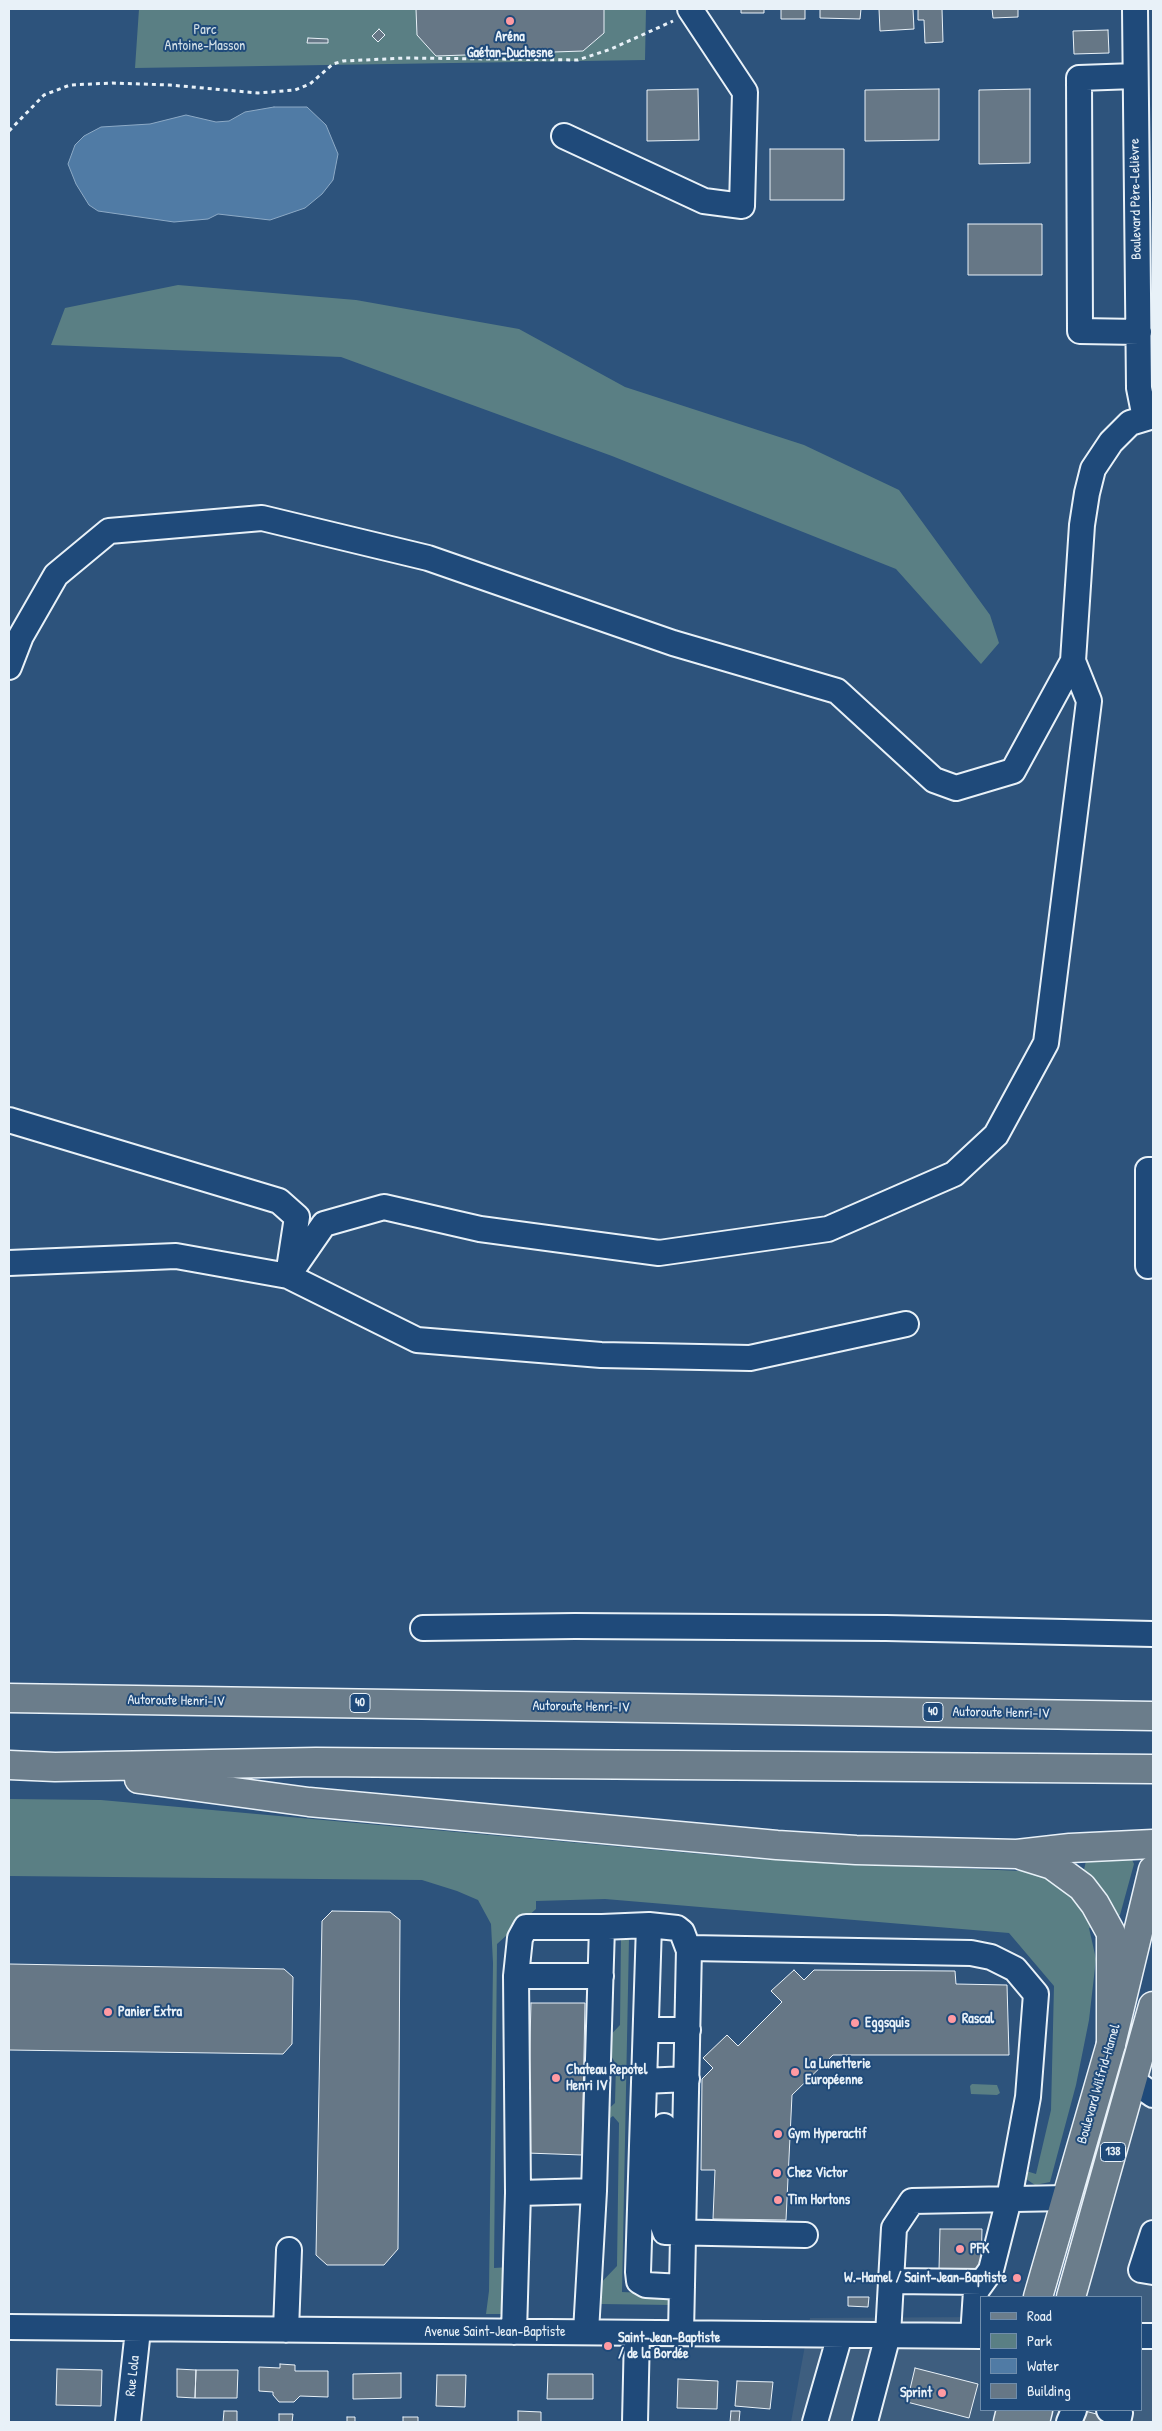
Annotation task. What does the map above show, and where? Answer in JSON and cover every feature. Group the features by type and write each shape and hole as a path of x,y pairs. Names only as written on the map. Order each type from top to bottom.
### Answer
{"main road":[{"name":"Autoroute Henri-IV","path":"9,1698 1153,1716"},
{"path":"9,1766 55,1767 316,1762 1149,1769"},
{"path":"55,1767 308,1802 487,1820 777,1845 856,1850 1016,1854 1070,1848 1153,1844"},
{"path":"1016,1854 1052,1865 1082,1887 1095,1904 1111,1934 1111,2044"},
{"name":"Boulevard Wilfrid-Hamel","path":"1038,2296 1111,2044 1153,1870"},
{"name":"138","path":"1071,2296 1143,2088 1153,2006"}],"street":[{"name":"Boulevard Père-Lelièvre","path":"1135,9 1135,76 1144,163 1139,332 1140,389 1149,417"},
{"path":"564,136 704,201 742,206 745,92 683,13"},
{"path":"1135,76 1079,78 1080,331 1139,332"},
{"path":"9,667 21,636 56,575 109,531 262,518 428,558 673,643 837,691 934,780 956,788 1013,771 1073,661 1082,525 1093,469 1111,442 1130,423 1149,417"},
{"path":"288,1276 324,1224 384,1207 480,1229 659,1253 828,1229 954,1174 996,1135 1046,1043 1089,701 1073,661"},
{"path":"9,1120 279,1201 297,1217 288,1276"},
{"path":"1148,1266 1148,1170 1153,1170"},
{"path":"9,1263 176,1256 288,1276 418,1340 582,1353 750,1358 906,1324"},
{"path":"423,1628 575,1626 876,1628 1153,1634"},
{"path":"649,1925 644,2080 664,2126 662,2226 665,2232 805,2235"},
{"path":"514,2332 518,2193 516,1976 520,1938 526,1927 649,1925 677,1928 682,1932 688,1948 687,2079 664,2126 639,2281 646,2285 682,2287"},
{"path":"586,2332 594,2191 602,1926"},
{"path":"688,1948 971,1953 991,1956 1015,1969 1036,1994 1028,2097 1009,2199 991,2270 976,2291 977,2336"},
{"path":"516,1976 601,1976"},
{"path":"646,2030 688,2030"},
{"path":"644,2080 687,2079"},
{"path":"518,2193 594,2191"},
{"path":"865,2422 888,2335 894,2228 912,2201 1067,2198"},
{"path":"681,2333 683,2233"},
{"path":"1153,2233 1141,2270 1153,2272"},
{"path":"286,2330 289,2250"},
{"path":"891,2281 982,2282"},
{"name":"Avenue Saint-Jean-Baptiste","path":"9,2327 138,2330 977,2336"},
{"name":"Rue Lola","path":"128,2422 138,2330"},
{"path":"635,2422 637,2333"},
{"path":"815,2422 840,2335"},
{"path":"1114,2411 1120,2412 1118,2422"}],"path":[{"path":"9,131 44,95 70,85 112,83 170,85 258,93 295,90 303,87 318,79 333,64 343,61 406,58 578,60 671,23 683,13"}],"shaded area":[{"path":"1153,2062 1153,2422 1050,2422 1053,2411 1142,2411 1142,2296 1084,2296"},
{"path":"980,2317 980,2411 1025,2411 1022,2422 791,2422 810,2318"}],"green space":[{"name":"Parc Antoine-Masson","path":"139,9 646,9 645,60 135,68"},
{"path":"178,285 356,300 519,329 625,387 804,445 899,490 990,615 999,643 981,664 896,569 612,456 341,357 51,345 65,308"},
{"path":"9,1799 101,1800 757,1859 1042,1872 1065,1889 1097,1926 1089,1928 1096,1959 1089,2020 1076,2085 1050,2182 1035,2185 1023,2177 1023,2170 1036,2174 1051,2110 1054,1986 1009,1933 605,1899 536,1901 536,1909 497,1944 494,2268 510,2267 506,2314 486,2314 489,2291 493,1963 491,1924 478,1900 422,1880 9,1876"},
{"path":"1131,1857 1134,1864 1120,1915 1113,1920 1083,1874 1086,1861"},
{"path":"621,1936 629,1938 622,2292 669,2294 671,2305 601,2304 596,2288 617,2266 619,2123 613,2116 604,2122 605,2112 615,2103 616,2064 603,2043 620,2025"},
{"path":"972,2084 997,2085 1000,2093 997,2095 971,2094 970,2086"}],"water":[{"path":"274,107 307,107 326,125 338,154 333,180 322,194 305,208 270,220 218,214 208,219 174,222 98,211 89,205 76,184 68,164 75,145 84,136 101,127 150,124 186,115 216,122 229,121 245,112"}],"building":[{"name":"Aréna Gaétan-Duchesne","path":"416,9 604,9 604,33 583,51 436,56 417,35"},
{"path":"741,9 764,9 764,13 741,13"},
{"path":"781,9 805,9 805,19 781,19"},
{"path":"820,9 861,9 860,19 820,18"},
{"path":"879,9 913,9 914,29 880,31"},
{"path":"918,9 942,9 943,42 925,43 924,20 918,20"},
{"path":"992,9 1018,9 1018,17 993,18"},
{"path":"379,29 385,35 378,42 372,36"},
{"path":"1108,30 1109,53 1074,54 1073,31"},
{"path":"308,38 328,39 328,43 307,43"},
{"path":"698,89 699,140 647,141 647,90"},
{"path":"939,89 939,140 865,141 865,90"},
{"path":"1030,89 1030,163 979,164 979,90"},
{"path":"770,149 844,149 844,200 770,200"},
{"path":"968,224 1042,224 1042,275 968,275"},
{"path":"332,1911 390,1912 400,1920 398,2249 384,2265 327,2265 316,2255 322,1921"},
{"path":"9,1964 284,1969 293,1977 292,2044 283,2054 9,2050"},
{"path":"794,1970 804,1980 814,1970 955,1971 956,1984 1007,1985 1009,2055 833,2055 792,2095 786,2220 713,2219 715,2170 701,2170 702,2079 713,2068 703,2058 727,2035 738,2046 782,2002 771,1991"},
{"name":"Chateau Repotel Henri IV","path":"531,2003 585,2003 582,2155 527,2153"},
{"name":"PFK","path":"940,2229 982,2229 981,2270 939,2269"},
{"path":"848,2297 869,2297 868,2307 848,2306"},
{"path":"280,2364 295,2365 295,2371 328,2371 328,2397 300,2396 294,2402 279,2402 273,2395 273,2392 259,2391 259,2367 280,2368"},
{"name":"Sprint","path":"915,2368 978,2384 969,2418 907,2402"},
{"path":"57,2369 102,2370 101,2406 56,2405"},
{"path":"177,2369 196,2370 195,2398 177,2397"},
{"path":"196,2370 238,2370 237,2398 195,2398"},
{"path":"401,2373 401,2398 353,2399 353,2374"},
{"path":"548,2374 593,2374 593,2399 547,2399"},
{"path":"437,2375 466,2375 465,2407 436,2406"},
{"path":"678,2379 718,2381 717,2409 677,2408"},
{"path":"737,2381 773,2382 770,2409 735,2406"},
{"path":"224,2411 237,2411 237,2422 223,2422"},
{"path":"518,2411 541,2412 541,2422 518,2422"},
{"path":"731,2411 740,2411 739,2422 730,2422"},
{"path":"1081,2411 1112,2418 1111,2422 1078,2422"},
{"path":"279,2414 293,2414 292,2422 279,2422"},
{"path":"347,2417 355,2417 355,2422 347,2422"},
{"path":"403,2417 418,2417 418,2422 403,2422"}],"place":[{"name":"Aréna Gaétan-Duchesne","path":"510,21"},
{"name":"Panier Extra","path":"108,2012"},
{"name":"Rascal","path":"952,2019"},
{"name":"Eggsquis","path":"855,2023"},
{"name":"La Lunetterie Européenne","path":"795,2072"},
{"name":"Chateau Repotel Henri IV","path":"556,2078"},
{"name":"Gym Hyperactif","path":"778,2134"},
{"name":"Chez Victor","path":"777,2173"},
{"name":"Tim Hortons","path":"778,2200"},
{"name":"PFK","path":"960,2249"},
{"name":"W.-Hamel / Saint-Jean-Baptiste","path":"1017,2278"},
{"name":"Saint-Jean-Baptiste / de la Bordée","path":"608,2346"},
{"name":"Sprint","path":"942,2393"}]}
